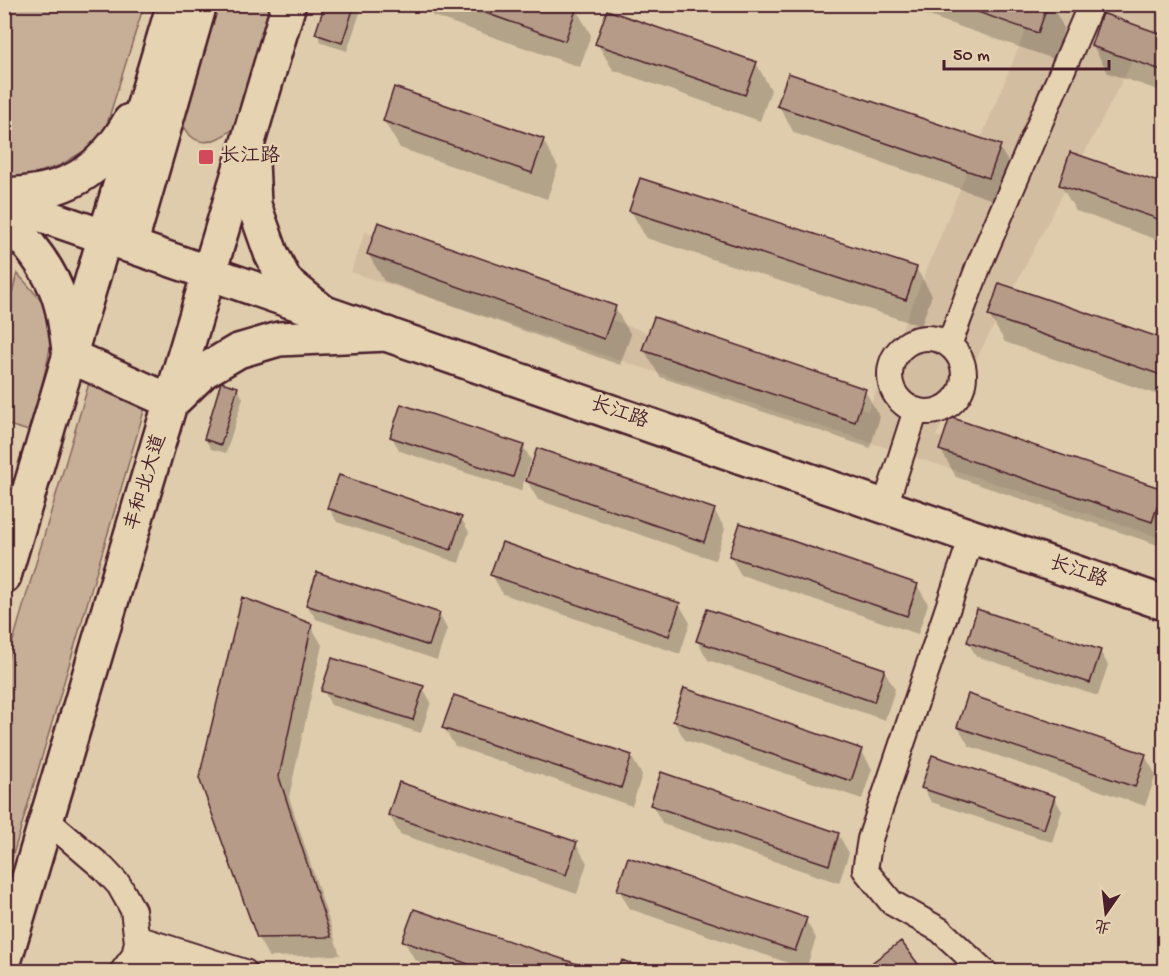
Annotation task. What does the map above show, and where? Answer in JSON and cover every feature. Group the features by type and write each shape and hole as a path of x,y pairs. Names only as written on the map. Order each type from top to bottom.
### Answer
{"main road":[{"path":"117,242 149,88 174,4"},
{"path":"4,576 70,356 117,242 200,4"},
{"name":"丰和北大道","path":"4,962 289,4"},
{"path":"4,195 23,195 56,189 86,175 117,145 149,88"},
{"path":"251,134 254,205 271,253 285,281 323,312"},
{"name":"长江路","path":"4,202 1164,603"},
{"path":"4,218 43,264 54,286 61,302 70,356"},
{"path":"70,356 172,402 204,371 238,351 279,339 387,334"}],"street":[{"path":"949,345 979,265 1091,4"},
{"path":"925,339 938,340 949,345 963,364 962,387 957,397 949,406 927,412 904,404 893,389 890,371 894,358 902,348 912,342 925,339"},
{"path":"885,507 916,410"},
{"path":"972,536 870,839 865,870 892,903 940,930 985,972"},
{"path":"47,820 119,885 134,910 131,955"},
{"path":"131,955 189,972"},
{"path":"131,955 245,972"}],"shaded area":[{"path":"4,5 144,5 106,127 92,146 61,165 18,179 5,174"},
{"path":"212,5 273,5 237,127 215,140 204,142 191,136 181,121"},
{"path":"1006,5 1164,5 1164,53 1141,45 936,436 1164,511 1164,539 351,272 365,232 868,411 1033,13"},
{"path":"17,273 44,306 52,328 48,356 29,431 5,424 5,321"},
{"path":"100,376 149,394 5,882 5,668 89,383"},
{"path":"5,479 17,479 5,529"}],"building":[{"path":"325,4 355,4 342,43 315,34"},
{"path":"460,4 569,4 577,7 565,41"},
{"path":"955,4 1048,4 1038,33"},
{"path":"607,10 757,62 745,95 595,44"},
{"path":"1102,13 1164,35 1164,71 1091,46"},
{"path":"788,73 1001,145 989,178 777,106"},
{"path":"394,87 544,139 532,173 383,121"},
{"path":"1070,152 1164,184 1164,221 1059,185"},
{"path":"640,178 917,267 906,300 629,211"},
{"path":"378,222 616,306 604,339 367,254"},
{"path":"999,283 1164,339 1164,376 988,316"},
{"path":"654,317 866,389 855,422 642,350"},
{"path":"221,382 238,387 221,445 204,439"},
{"path":"401,404 524,445 513,477 390,437"},
{"path":"950,417 1163,489 1152,522 939,450"},
{"path":"537,448 715,509 704,542 526,481"},
{"path":"339,475 462,517 451,550 327,508"},
{"path":"740,523 918,584 907,616 729,556"},
{"path":"502,542 680,603 669,636 490,575"},
{"path":"317,572 440,613 429,646 306,605"},
{"path":"242,597 312,624 279,777 331,937 257,938 199,778"},
{"path":"707,609 885,669 874,702 696,641"},
{"path":"977,609 1101,650 1090,683 967,642"},
{"path":"332,658 424,686 413,720 321,691"},
{"path":"684,688 862,749 851,781 673,721"},
{"path":"968,694 1146,754 1135,787 957,727"},
{"path":"454,695 632,755 621,788 442,728"},
{"path":"932,755 1055,796 1044,829 921,788"},
{"path":"661,772 839,833 829,865 650,805"},
{"path":"399,782 577,842 566,875 388,815"},
{"path":"628,857 807,918 795,951 617,890"},
{"path":"414,909 592,969 591,972 491,972 402,941"},
{"path":"901,941 924,972 880,972 873,962"},
{"path":"622,960 654,972 618,972"}],"place":[{"name":"长江路","path":"206,157"}]}
